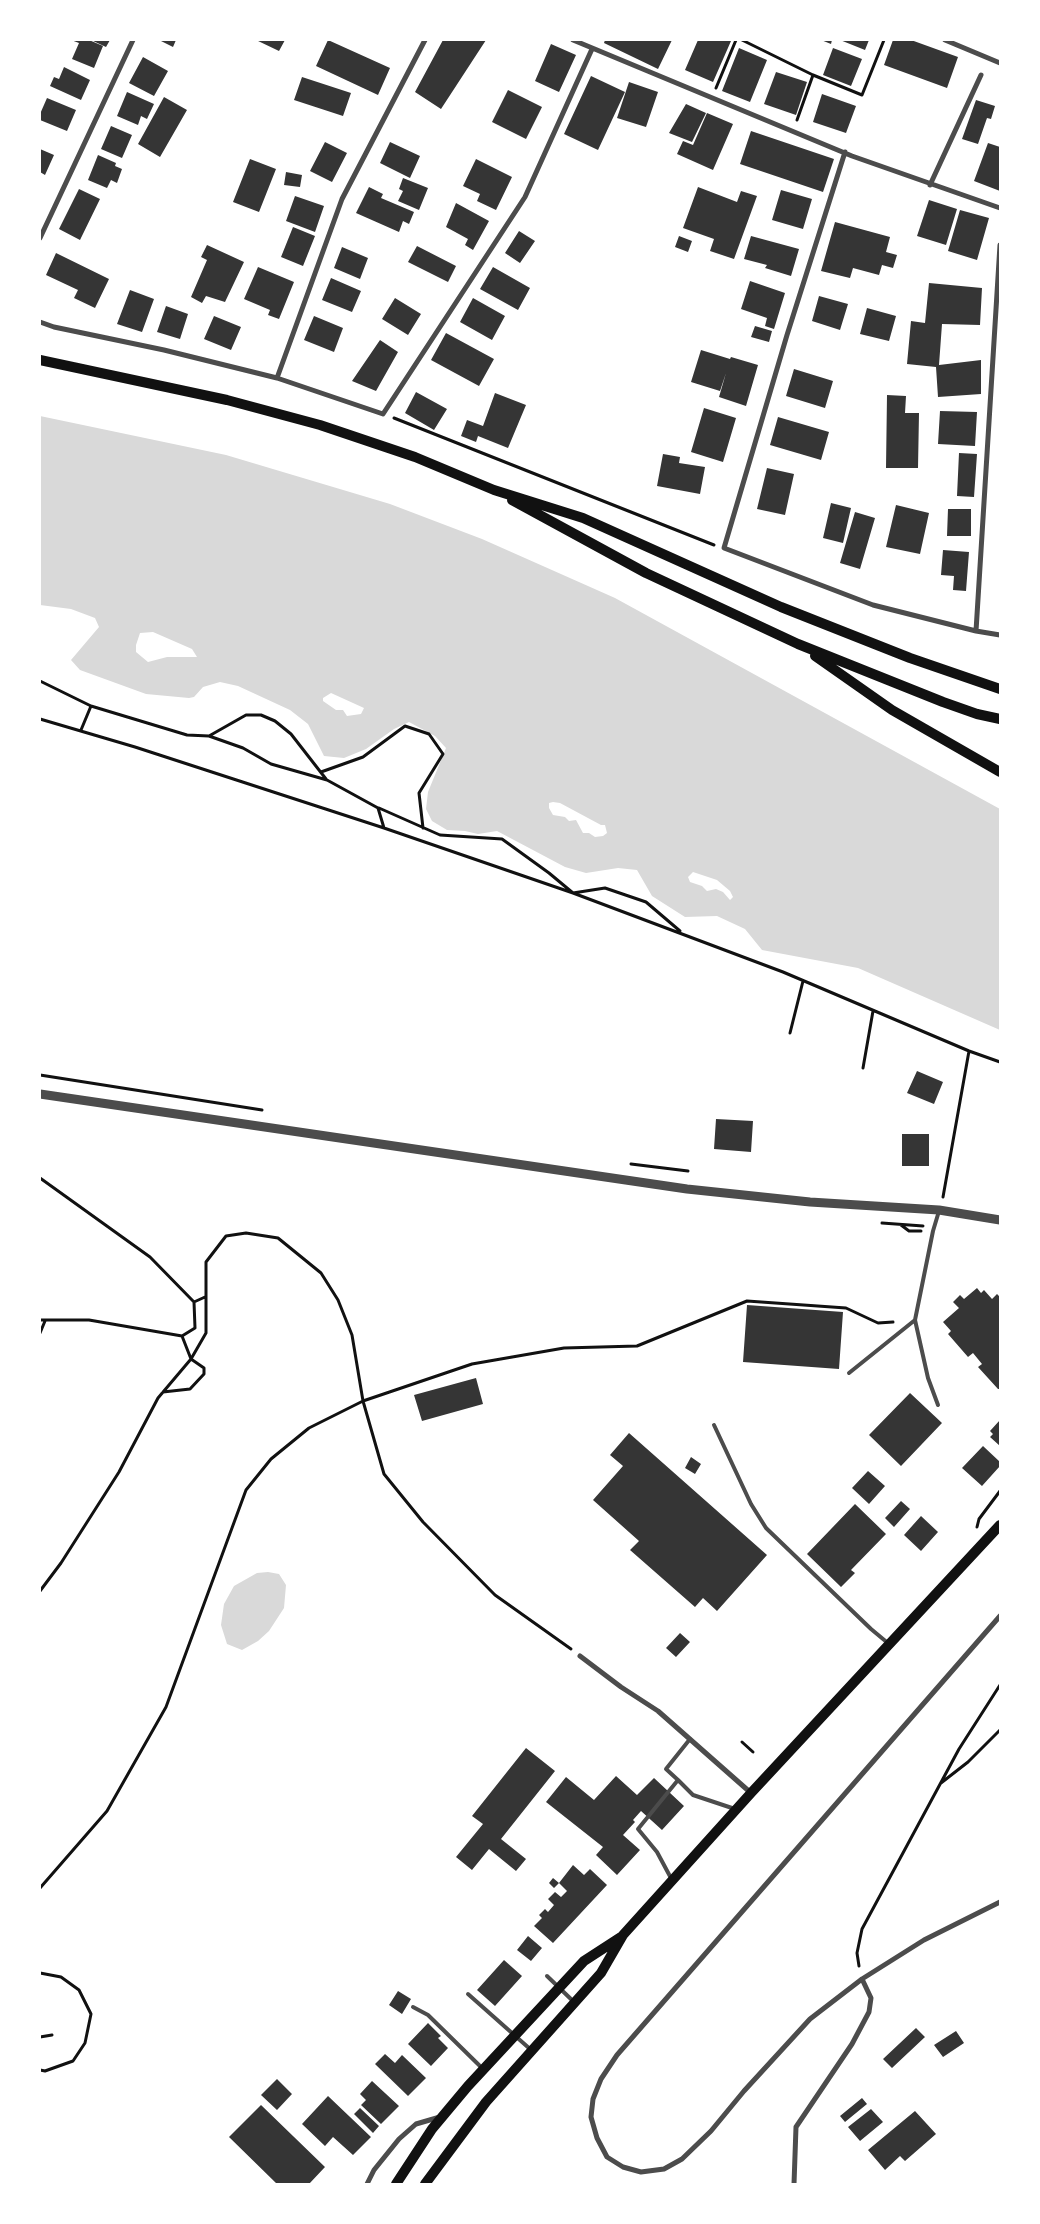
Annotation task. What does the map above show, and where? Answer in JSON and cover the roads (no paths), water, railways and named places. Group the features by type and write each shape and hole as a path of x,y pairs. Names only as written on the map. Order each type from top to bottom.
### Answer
{"main road":[{"path":"40,360 228,400 320,425 415,457 494,490 583,518 781,607 910,658 1000,689"},
{"path":"494,490 646,573 798,644 942,702 977,714 1000,719"},
{"path":"798,644 892,710 1000,772"},
{"path":"396,2184 404,2169 443,2116 483,2070 584,1961 622,1935 1000,1525"},
{"path":"425,2184 486,2102 601,1974 622,1935"}],"street":[{"path":"40,238 133,40"},
{"path":"277,378 342,198 425,40"},
{"path":"573,40 845,152 930,185 1000,208"},
{"path":"945,40 1000,63"},
{"path":"40,322 54,327 164,350 277,378 383,414 525,196 592,49"},
{"path":"930,185 981,75"},
{"path":"845,152 787,335 724,548 873,605 976,631 1000,635"},
{"path":"976,631 1000,245"},
{"path":"40,1094 687,1189 810,1202 940,1210 1000,1220"},
{"path":"1000,1616 617,2055 601,2079 593,2099 591,2117 597,2138 607,2157 623,2167 641,2172 664,2169 682,2159 711,2131 744,2091 810,2019 862,1979 924,1940 1000,1902"},
{"path":"580,1656 658,1712 751,1793"},
{"path":"794,2184 796,2127 852,2044 869,2012 871,1998 862,1979"},
{"path":"367,2184 374,2170 399,2139 410,2129 416,2124 443,2116"}],"lane":[{"path":"938,1405 928,1378 915,1320 933,1229 940,1210"},
{"path":"849,1374 915,1320"},
{"path":"714,1425 751,1504 766,1528 889,1644"},
{"path":"690,1739 666,1769 693,1795 737,1809"},
{"path":"672,1880 657,1852 638,1829 678,1780"},
{"path":"547,1976 574,2002"},
{"path":"468,1994 532,2051"},
{"path":"413,2007 428,2015 483,2070"}]}
